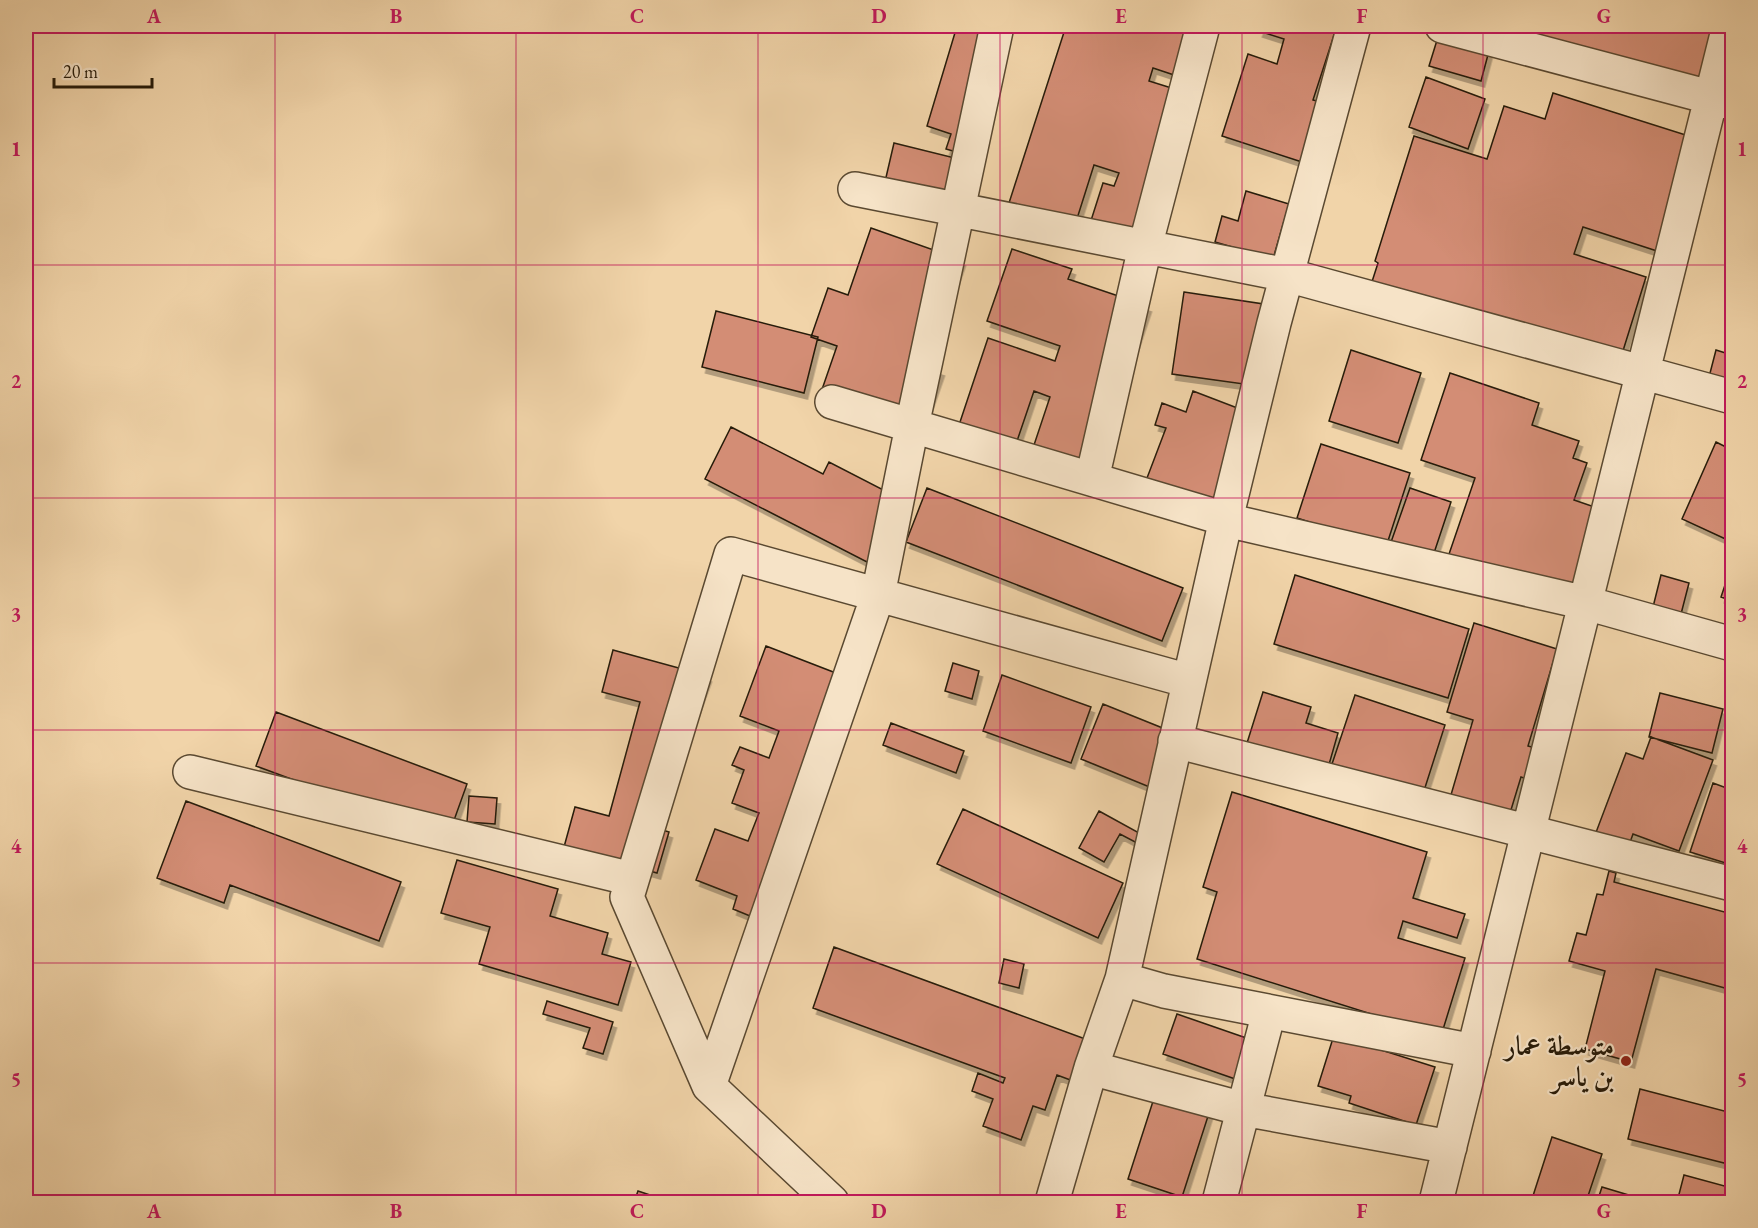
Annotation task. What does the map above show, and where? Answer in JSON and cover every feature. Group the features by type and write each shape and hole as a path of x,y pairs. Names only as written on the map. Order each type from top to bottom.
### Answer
{"street":[{"path":"709,1086 878,595 998,26"},
{"path":"1092,479 1145,247 1203,26"},
{"path":"1052,1203 1091,1068 1122,979 1226,519 1287,275 1354,26"},
{"path":"1442,26 1722,100"},
{"path":"1436,1203 1643,372 1722,100 1729,26"},
{"path":"855,189 1287,275 1732,397"},
{"path":"832,402 1226,519 1586,603 1732,644"},
{"path":"832,1203 709,1086 627,897 731,554 1189,681"},
{"path":"1175,741 1732,884"},
{"path":"190,772 632,879"},
{"path":"1122,979 1164,991 1474,1051"},
{"path":"1219,1203 1269,1012"},
{"path":"1091,1068 1243,1109 1450,1147"}],"building":[{"path":"957,26 999,26 977,158 946,149 951,134 927,126"},
{"path":"1066,26 1121,26 1134,31 1136,26 1169,26 1203,36 1189,80 1153,68 1149,81 1194,95 1144,251 1087,233 1103,183 1114,186 1119,173 1094,165 1075,225 1009,203"},
{"path":"1261,26 1337,26 1313,100 1324,103 1305,163 1222,136 1248,54 1277,64 1284,39 1259,31"},
{"path":"1508,26 1719,26 1698,94 1505,35"},
{"path":"1438,37 1489,51 1481,81 1429,66"},
{"path":"1426,77 1485,99 1468,149 1409,127"},
{"path":"1553,93 1692,137 1657,251 1583,227 1574,254 1646,277 1617,370 1369,291 1378,263 1375,261 1414,136 1487,159 1504,106 1545,119"},
{"path":"894,143 979,164 969,207 884,186"},
{"path":"1246,191 1289,204 1273,259 1215,242 1222,216 1238,221"},
{"path":"871,228 962,260 925,365 941,370 918,436 818,401 837,346 811,337 828,288 848,295"},
{"path":"1012,249 1072,269 1068,279 1148,306 1092,471 1032,451 1050,397 1034,391 1016,444 959,425 988,338 1055,361 1060,346 987,321"},
{"path":"1184,292 1270,305 1258,386 1172,374"},
{"path":"716,311 818,337 804,393 702,367"},
{"path":"1351,350 1421,373 1398,443 1329,421"},
{"path":"1716,350 1732,355 1732,383 1709,377"},
{"path":"1450,373 1539,403 1532,425 1579,441 1573,458 1587,463 1574,500 1609,512 1579,604 1447,560 1475,478 1421,460"},
{"path":"1193,391 1240,409 1224,507 1147,478 1166,428 1155,425 1162,403 1186,412"},
{"path":"731,427 823,474 829,462 899,498 867,562 705,479"},
{"path":"1716,442 1732,450 1732,542 1682,519"},
{"path":"1321,444 1410,473 1386,547 1297,518"},
{"path":"927,488 1183,588 1162,641 906,542"},
{"path":"1410,488 1451,502 1432,559 1390,545"},
{"path":"1732,564 1732,601 1721,597"},
{"path":"1295,575 1469,629 1448,698 1274,644"},
{"path":"1661,575 1689,583 1681,614 1653,607"},
{"path":"1474,623 1557,649 1528,746 1542,750 1533,781 1521,777 1507,823 1448,805 1473,720 1447,712"},
{"path":"766,646 841,675 750,916 733,909 737,896 696,880 715,829 748,841 759,813 732,803 744,770 732,765 740,747 769,758 779,731 740,716"},
{"path":"613,650 708,676 653,827 669,832 657,873 564,847 575,807 609,816 640,702 602,692"},
{"path":"953,663 979,671 972,699 945,691"},
{"path":"1002,675 1091,707 1071,763 983,731"},
{"path":"1263,692 1311,707 1306,723 1338,733 1328,768 1247,743"},
{"path":"1660,693 1723,709 1712,753 1649,737"},
{"path":"1355,695 1445,725 1422,797 1331,767"},
{"path":"1103,704 1175,733 1152,788 1081,759"},
{"path":"276,712 467,784 448,837 256,766"},
{"path":"891,723 964,751 956,773 883,745"},
{"path":"1651,737 1713,760 1679,851 1633,834 1628,848 1595,835 1626,753 1643,759"},
{"path":"1713,783 1732,790 1732,865 1690,852"},
{"path":"1232,792 1427,852 1413,898 1465,914 1457,938 1403,921 1398,938 1465,958 1441,1036 1197,959 1217,892 1203,887"},
{"path":"469,796 497,798 495,824 467,822"},
{"path":"186,801 401,882 379,941 230,885 224,903 157,878"},
{"path":"963,809 1123,883 1098,938 937,864"},
{"path":"1099,811 1141,834 1137,843 1120,834 1104,862 1079,848"},
{"path":"457,860 558,889 550,916 608,933 602,954 631,962 618,1005 479,964 490,927 441,913"},
{"path":"1609,871 1616,873 1614,882 1732,914 1732,990 1656,969 1631,1062 1585,1049 1605,971 1569,961 1577,933 1586,935 1597,894 1603,895"},
{"path":"834,947 1088,1040 1073,1081 1057,1075 1045,1110 1033,1106 1021,1140 983,1126 993,1099 972,1091 978,1073 1003,1083 1005,1078 813,1008"},
{"path":"1004,959 1024,964 1019,988 999,983"},
{"path":"547,1001 613,1022 603,1054 583,1048 590,1028 543,1014"},
{"path":"1177,1014 1255,1041 1241,1081 1163,1054"},
{"path":"1334,1035 1435,1067 1416,1125 1349,1103 1351,1096 1318,1086"},
{"path":"1640,1089 1732,1113 1732,1165 1628,1139"},
{"path":"1156,1092 1210,1110 1182,1197 1128,1179"},
{"path":"1552,1137 1602,1154 1586,1202 1531,1202"},
{"path":"1684,1175 1732,1188 1732,1202 1677,1202"},
{"path":"1602,1187 1652,1202 1597,1202"},
{"path":"638,1191 671,1202 634,1202"}],"place":[{"name":"متوسطة عمار بن ياسر","path":"1626,1061"}]}
